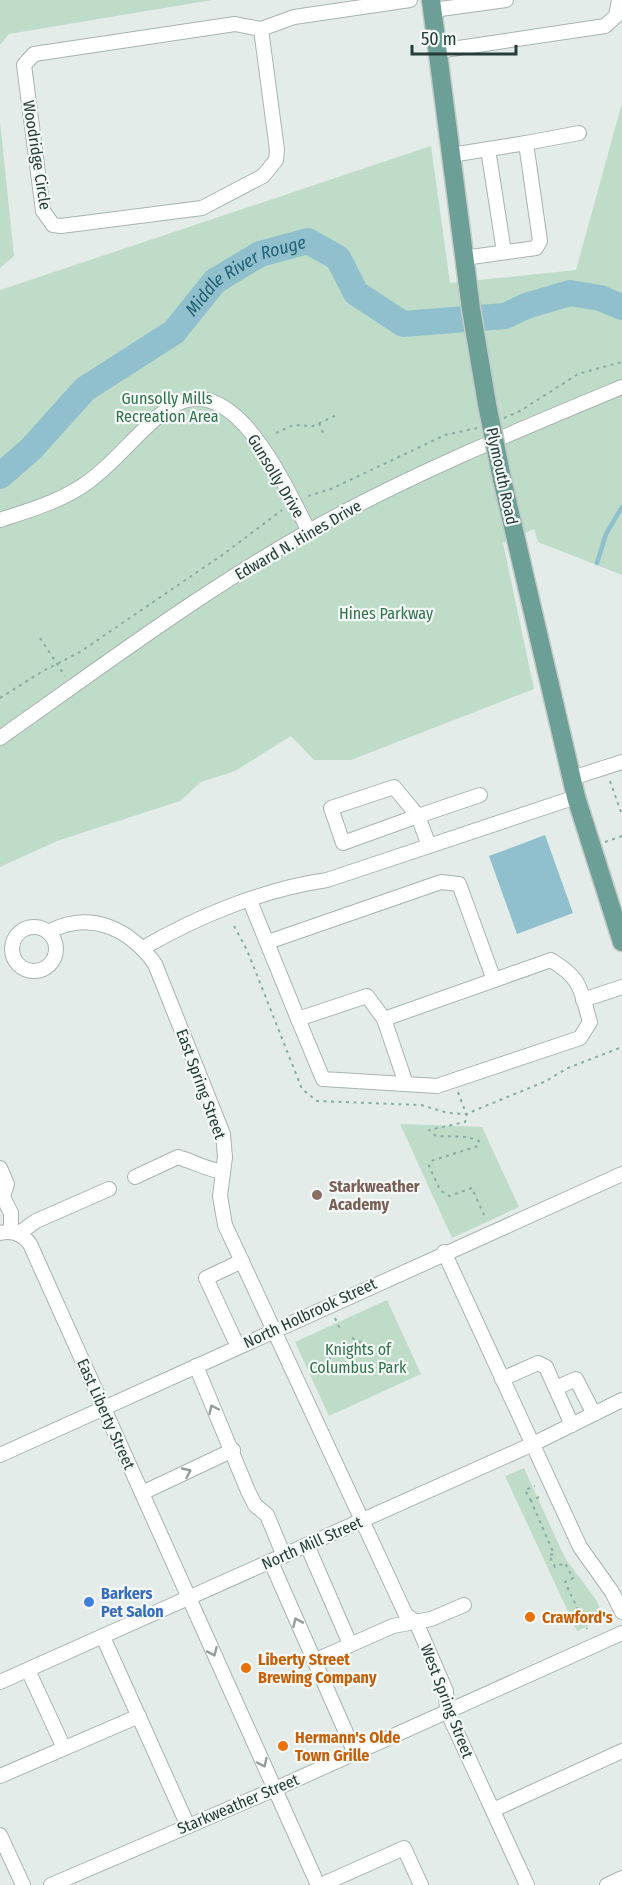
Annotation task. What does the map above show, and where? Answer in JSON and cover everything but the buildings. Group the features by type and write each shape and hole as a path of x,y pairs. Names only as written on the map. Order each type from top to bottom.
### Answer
{"main road":[{"name":"Plymouth Road","path":"432,5 478,357 502,479 576,797 622,942"}],"street":[{"name":"Woodridge Circle","path":"261,29 278,150 276,160 263,177 202,208 61,226 48,220 43,211 25,77 24,65 28,58 40,52 225,25 235,24 261,29 294,17 410,0"},
{"path":"432,5 506,0"},
{"path":"438,51 605,26 616,16 619,0"},
{"path":"451,155 579,133"},
{"path":"465,265 504,252 536,248 540,241 526,143"},
{"path":"488,149 504,252"},
{"name":"Edward N. Hines Drive","path":"0,738 227,581 309,531 469,451 622,387"},
{"name":"Gunsolly Drive","path":"0,520 71,494 90,481 167,409 187,400 206,399 222,406 242,421 264,450 309,531"},
{"path":"572,778 622,762"},
{"path":"429,846 418,816 394,787 331,808 343,843 418,816 480,795"},
{"path":"144,948 169,933 250,901 296,885 327,880 576,797"},
{"path":"267,942 441,882 459,884 494,980"},
{"path":"250,901 323,1079 437,1086 580,1038 590,1022 574,974 551,960 384,1019"},
{"name":"East Spring Street","path":"48,932 63,924 85,920 118,931 144,948 155,964 223,1134 223,1172 220,1196 225,1225 363,1520"},
{"path":"584,1000 622,987"},
{"path":"298,1019 367,996 384,1019 406,1084"},
{"path":"135,1176 178,1157 196,1163 204,1169 223,1172"},
{"path":"0,1168 7,1184 2,1198 11,1213 10,1233 109,1189"},
{"name":"North Holbrook Street","path":"0,1455 444,1252 622,1174"},
{"name":"East Liberty Street","path":"10,1233 30,1244 320,1885"},
{"path":"444,1252 579,1547 612,1592 622,1611"},
{"path":"238,1347 206,1278 242,1261"},
{"path":"502,1379 538,1363 546,1366 572,1425"},
{"path":"196,1366 255,1505 267,1515 284,1556"},
{"path":"556,1388 576,1379 594,1414"},
{"name":"North Mill Street","path":"0,1682 533,1444 622,1400"},
{"path":"142,1493 233,1450"},
{"name":"West Spring Street","path":"363,1520 406,1615 416,1622 446,1691 447,1711 527,1885"},
{"path":"307,1545 350,1644"},
{"path":"271,1562 355,1753"},
{"path":"314,1661 393,1626 431,1619 464,1605"},
{"name":"Starkweather Street","path":"51,1885 275,1789 622,1633"},
{"path":"103,1636 188,1826"},
{"path":"28,1670 64,1748"},
{"path":"0,1776 139,1716"},
{"path":"493,1810 622,1751"},
{"path":"0,1835 23,1885"},
{"path":"320,1885 404,1848 421,1885"},
{"path":"607,1885 622,1878"}],"path":[{"path":"276,433 293,425 319,423 339,414"},
{"path":"319,423 324,435"},
{"path":"40,638 73,688"},
{"path":"609,778 622,815"},
{"path":"606,842 622,836"},
{"path":"453,1081 467,1116 465,1122 429,1130 431,1135 468,1137 479,1141 478,1146 431,1161 429,1166 440,1190 448,1196 472,1188 484,1215"},
{"path":"352,1338 369,1346"},
{"path":"331,1374 327,1363 338,1345"},
{"path":"328,1350 334,1352"},
{"path":"535,1486 525,1490 554,1554 549,1556 555,1568 565,1563 573,1578 564,1582 587,1629"},
{"path":"531,1501 539,1497"}],"green space":[{"path":"0,0 212,0 9,34 0,45"},
{"path":"622,103 622,575 538,542 534,529 503,543 534,689 351,760 314,760 291,736 235,771 201,782 180,801 57,841 0,867 0,290 431,146 450,283 576,270"},
{"path":"0,121 14,256 0,268"},
{"path":"400,1124 482,1127 519,1207 452,1238"},
{"name":"Knights of Columbus Park","path":"387,1300 421,1374 329,1416 295,1342"},
{"path":"524,1468 565,1558 595,1598 605,1618 577,1631 505,1476"}],"water":[{"path":"545,835 573,913 517,934 489,856"}],"waterway":[{"name":"Middle River Rouge","path":"0,476 31,449 85,389 174,332 215,281 260,254 308,241 338,258 356,293 403,324 505,316 526,306 570,293 600,298 622,307"},
{"path":"597,563 606,534 622,507"}],"place":[{"name":"Starkweather Academy","path":"317,1195"},
{"name":"Barkers Pet Salon","path":"89,1602"},
{"name":"Crawford's","path":"530,1617"},
{"name":"Liberty Street Brewing Company","path":"246,1668"},
{"name":"Hermann's Olde Town Grille","path":"283,1746"}],"park label":[{"name":"Gunsolly Mills Recreation Area","path":"167,407"},
{"name":"Hines Parkway","path":"386,613"}]}
